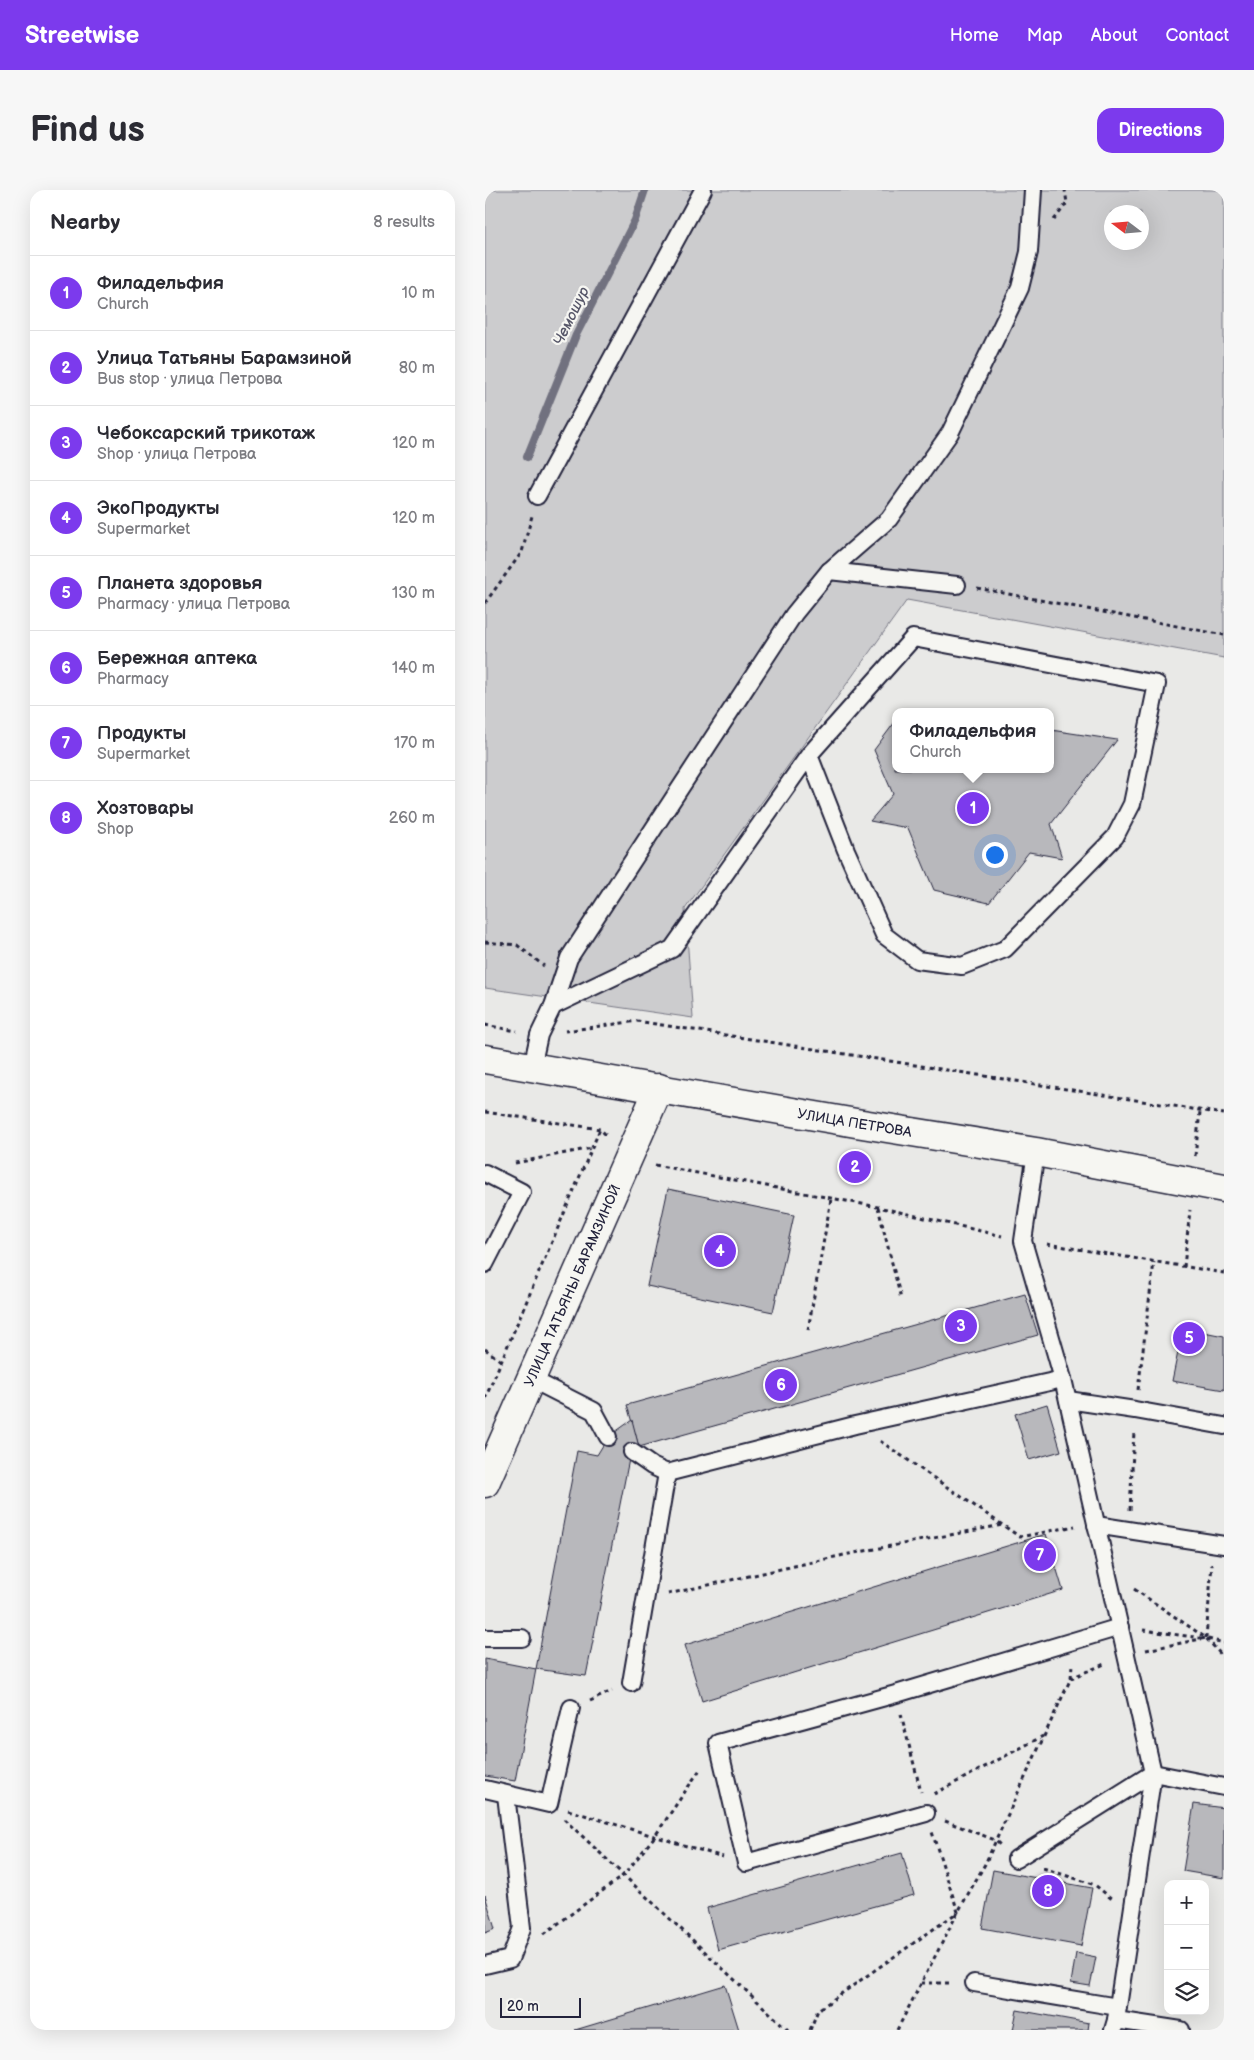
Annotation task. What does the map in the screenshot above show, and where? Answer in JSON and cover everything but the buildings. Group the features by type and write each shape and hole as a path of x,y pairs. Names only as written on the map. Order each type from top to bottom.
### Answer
{"main road":[{"name":"УЛИЦА ПЕТРОВА","path":"485,1059 1036,1152 1224,1188"},
{"name":"УЛИЦА ТАТЬЯНЫ БАРАМЗИНОЙ","path":"485,1483 659,1088"}],"lane":[{"path":"537,496 703,190"},
{"path":"532,1067 539,1035 553,1006 569,958 794,614 829,571 889,519 950,433 1020,288 1029,252 1033,190"},
{"path":"829,571 957,585"},
{"path":"553,1006 672,950 809,755 913,638 1157,684 1132,804 1115,837 1005,949 962,966 917,960 884,935 846,850 809,755"},
{"path":"1036,1152 1023,1241 1063,1378 1153,1773 1116,2019"},
{"path":"485,1173 522,1192 485,1264"},
{"path":"632,1452 652,1466 667,1473 855,1425 1063,1378"},
{"path":"531,1379 594,1411 608,1437"},
{"path":"1068,1400 1224,1426"},
{"path":"631,1684 667,1473"},
{"path":"1096,1525 1219,1545"},
{"path":"926,1813 746,1864 718,1743 895,1694 1120,1627"},
{"path":"485,1638 522,1638"},
{"path":"485,1789 549,1804 571,1708"},
{"path":"1016,1859 1153,1773 1224,1786"},
{"path":"485,1966 510,1959 522,1928 506,1795"},
{"path":"974,1983 1116,2019 1181,2030"}],"path":[{"path":"486,602 522,552 537,496"},
{"path":"957,585 1224,635"},
{"path":"485,942 517,945 562,980"},
{"path":"485,1025 539,1035 637,1021 1224,1114"},
{"path":"485,1112 600,1129 627,1159 877,1207 1023,1241 1224,1273"},
{"path":"485,1400 600,1129"},
{"path":"514,1163 592,1148"},
{"path":"808,1330 831,1199"},
{"path":"877,1207 901,1299"},
{"path":"1135,1410 1154,1262"},
{"path":"485,1349 501,1361"},
{"path":"855,1425 1020,1537 1072,1526 1096,1525"},
{"path":"1130,1531 1132,1450"},
{"path":"646,1599 844,1555 1002,1525"},
{"path":"1206,1638 1219,1545"},
{"path":"1106,1571 1206,1638 1224,1658"},
{"path":"1120,1627 1206,1638 1224,1643"},
{"path":"897,2030 957,1912 985,1864 1071,1678 1125,1654 1206,1638"},
{"path":"571,1708 631,1684"},
{"path":"901,1820 923,1800 1044,1736"},
{"path":"510,1959 623,1875 655,1836 718,1743"},
{"path":"549,1804 746,1864"},
{"path":"549,1804 788,2030"},
{"path":"809,2030 818,2010 957,1912"},
{"path":"921,1983 974,1983"}],"shaded area":[{"path":"485,190 1224,190 1224,658 907,600 685,909 693,1018 485,988"}],"waterway":[{"name":"Чемошур","path":"527,457 576,335 635,220 645,190"}],"place":[{"name":"Филадельфия","path":"973,808"},
{"name":"Улица Татьяны Барамзиной","path":"855,1167"},
{"name":"ЭкоПродукты","path":"720,1251"},
{"name":"Чебоксарский трикотаж","path":"961,1326"},
{"name":"Планета здоровья","path":"1189,1338"},
{"name":"Бережная аптека","path":"781,1385"},
{"name":"Продукты","path":"1040,1555"},
{"name":"Хозтовары","path":"1048,1891"}]}
